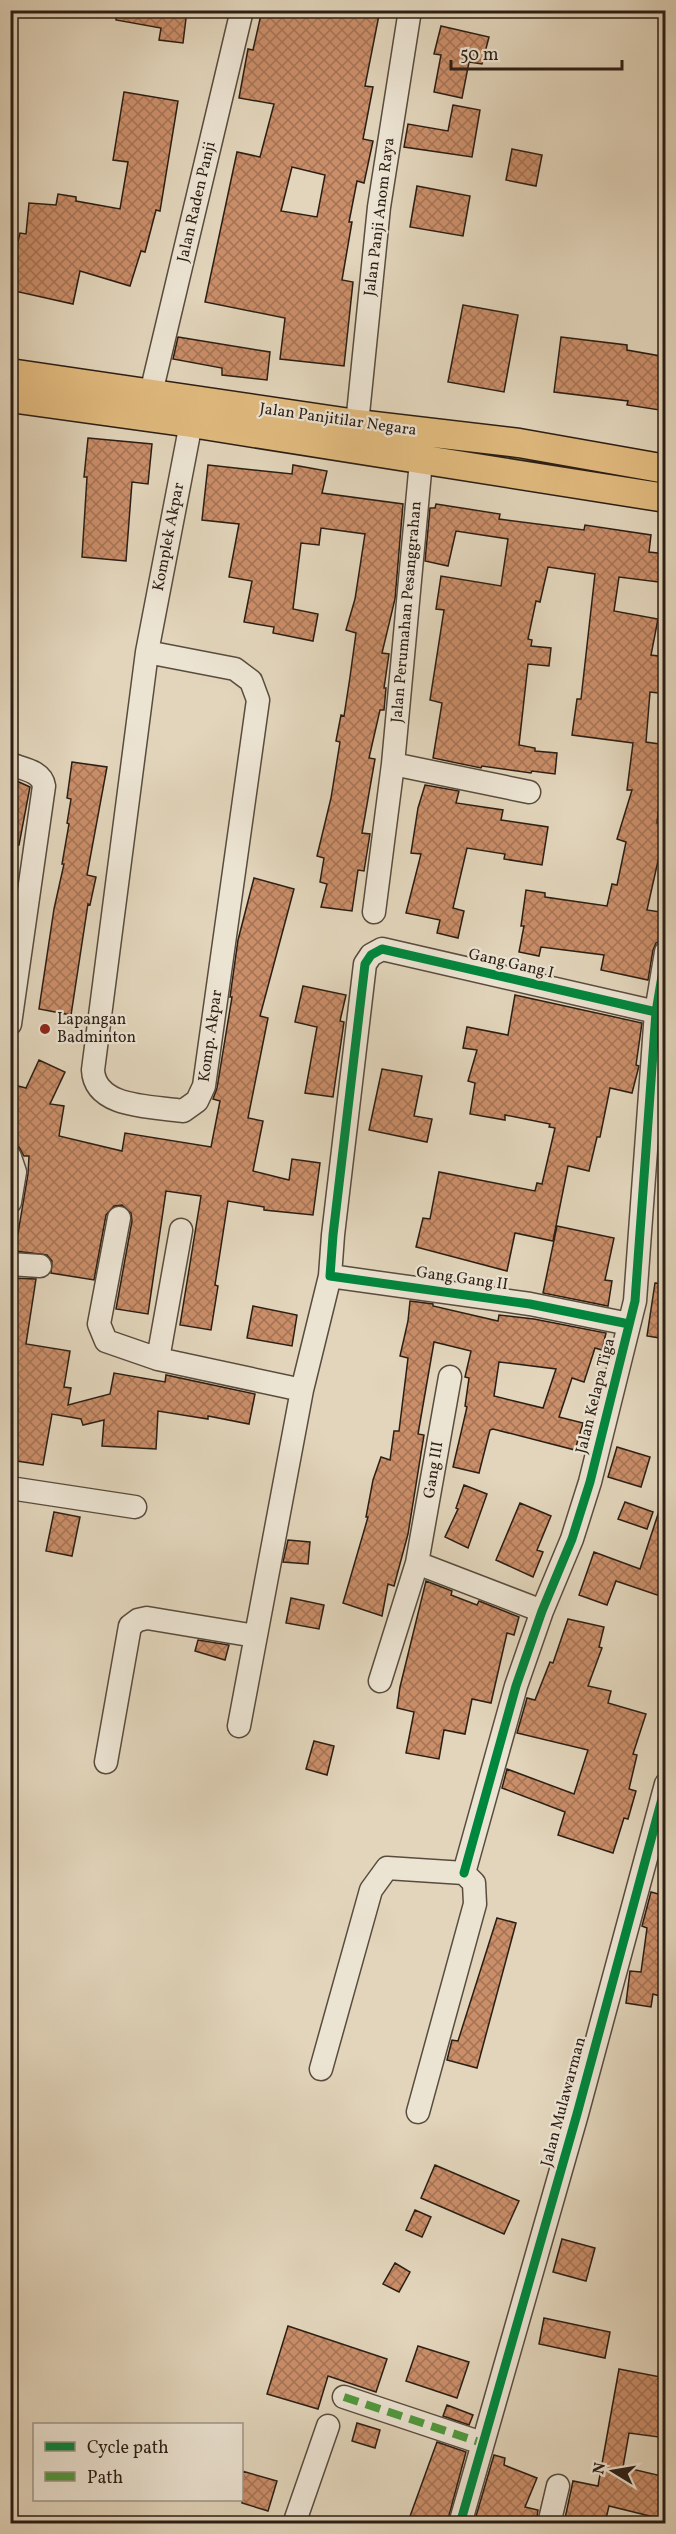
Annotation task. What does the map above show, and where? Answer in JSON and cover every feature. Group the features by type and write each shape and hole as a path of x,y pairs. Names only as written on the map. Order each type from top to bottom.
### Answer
{"main road":[{"name":"Jalan Panjitilar Negara","path":"10,373 357,424 519,443 666,469"},
{"path":"10,398 191,423 666,498"}],"street":[{"name":"Jalan Raden Panji","path":"151,393 242,10"},
{"name":"Jalan Panji Anom Raya","path":"357,424 380,207 411,10"},
{"name":"Komplek Akpar","path":"147,652 191,423"},
{"name":"Jalan Perumahan Pesanggrahan","path":"374,912 393,764 421,461"},
{"name":"Komp. Akpar","path":"147,652 240,670 251,681 258,700 204,1086 197,1101 183,1111 115,1100 99,1089 93,1074 147,652"},
{"path":"10,764 39,774 43,779 43,799 10,1024"},
{"path":"393,764 529,792"},
{"name":"Gang Gang I","path":"330,1276 365,964 371,955 382,949 656,1012"},
{"name":"Jalan Kelapa Tiga","path":"464,1873 516,1686 542,1611 572,1539 590,1482 635,1301 656,1012 666,952"},
{"path":"10,1157 15,1172 10,1202"},
{"path":"119,1218 99,1324 100,1331 111,1343 158,1359 302,1390"},
{"path":"158,1359 181,1230"},
{"path":"10,1264 40,1266"},
{"path":"240,1726 302,1390 330,1276"},
{"name":"Gang Gang II","path":"330,1276 530,1304 629,1324"},
{"name":"Gang III","path":"380,1681 417,1563 450,1377"},
{"path":"10,1488 135,1507"},
{"path":"417,1563 542,1611"},
{"path":"106,1762 130,1626 138,1620 147,1618 255,1636"},
{"name":"Jalan Mulawarman","path":"460,2523 577,2114 666,1784"},
{"path":"321,2069 371,1890 383,1872 387,1868 394,1867 464,1873 474,1883 475,1904 418,2112"},
{"path":"344,2397 484,2435"},
{"path":"294,2523 328,2426"},
{"path":"549,2523 558,2486"}],"building":[{"path":"117,10 187,10 183,43 159,40 161,28 116,20"},
{"path":"262,10 380,10 365,86 373,87 363,139 373,141 364,183 357,181 342,280 353,282 344,366 280,359 285,318 205,302 237,152 260,157 274,104 239,98 248,49 253,50","holes":["292,167 325,175 317,217 281,211"]},
{"path":"441,26 489,37 482,64 469,62 462,98 434,92 441,55 434,54"},
{"path":"124,92 178,101 160,211 156,210 145,252 141,251 130,286 80,271 73,304 10,290 10,274 20,233 26,234 29,203 56,205 58,194 76,197 76,201 120,209 128,162 113,160"},
{"path":"453,105 480,110 472,157 404,147 408,124 448,131"},
{"path":"512,149 542,155 536,186 506,180"},
{"path":"417,186 470,196 463,236 410,227"},
{"path":"463,305 518,315 504,392 448,382"},
{"path":"178,337 270,352 267,380 222,375 222,368 173,359"},
{"path":"561,337 627,345 627,350 666,357 666,411 627,405 628,401 554,392"},
{"path":"88,438 152,444 148,484 132,482 126,561 82,557 87,477 84,477"},
{"path":"208,465 292,474 293,465 327,471 322,493 403,504 395,599 382,653 389,654 384,688 386,688 384,710 380,710 369,758 375,759 362,833 370,834 364,871 358,870 352,911 321,907 327,884 320,882 324,858 317,856 331,798 340,742 336,741 341,715 344,716 350,677 356,633 346,630 355,599 365,534 321,528 319,545 301,543 293,609 318,614 313,641 273,633 274,627 244,622 252,581 229,577 239,524 202,520"},
{"path":"436,504 500,514 499,519 584,530 585,525 651,535 649,552 666,554 666,583 619,577 614,611 658,619 651,655 666,657 666,694 650,692 646,742 666,745 657,823 666,826 666,843 663,852 660,852 647,910 666,913 666,916 662,939 656,943 653,950 648,980 601,970 604,955 541,947 539,956 519,952 524,926 521,926 526,890 545,893 545,897 607,906 612,884 617,885 626,842 617,839 632,790 627,790 633,743 572,735 577,699 581,699 595,574 548,567 540,602 536,601 528,639 532,640 531,646 551,648 549,666 528,664 519,745 535,748 535,751 557,753 555,774 482,766 481,768 433,758 442,703 430,700 444,610 436,609 441,576 501,586 508,539 456,531 448,566 425,561 430,508 435,508"},
{"path":"72,762 107,767 87,875 96,877 90,905 88,904 71,1015 39,1009 54,909 64,864 62,864 71,799 67,798"},
{"path":"10,778 30,787 19,845 10,844"},
{"path":"425,785 459,791 456,803 503,810 501,820 548,827 542,865 504,859 505,854 467,848 453,908 464,911 458,938 437,933 440,920 406,913 421,854 411,853 418,808"},
{"path":"254,878 294,889 260,1016 268,1018 248,1118 263,1121 253,1171 289,1180 292,1159 320,1163 313,1215 264,1210 264,1207 228,1201 215,1285 218,1286 211,1330 180,1325 201,1196 166,1191 148,1314 116,1309 132,1221 131,1213 122,1205 114,1206 106,1215 94,1280 51,1273 52,1261 47,1255 15,1251 29,1156 24,1156 19,1147 10,1144 10,1084 26,1088 39,1060 65,1072 50,1104 64,1106 59,1136 122,1151 125,1133 211,1147 220,1101 213,1099 217,1088 232,997 230,997 238,940"},
{"path":"303,986 346,995 340,1021 344,1022 333,1097 305,1093 317,1027 295,1022"},
{"path":"515,995 642,1023 636,1065 639,1066 632,1093 610,1088 600,1137 597,1137 589,1171 568,1166 553,1241 515,1233 507,1271 416,1247 423,1218 430,1219 439,1172 535,1191 537,1183 542,1184 555,1128 549,1127 550,1124 505,1115 505,1120 470,1114 475,1083 468,1081 477,1050 463,1048 467,1027 508,1035"},
{"path":"382,1069 422,1076 414,1116 432,1119 427,1142 369,1130"},
{"path":"557,1226 614,1238 605,1280 612,1281 608,1306 543,1293"},
{"path":"10,1278 36,1279 26,1344 70,1351 64,1387 71,1388 68,1405 110,1394 114,1373 165,1382 166,1375 255,1394 249,1424 208,1416 208,1419 158,1411 156,1449 102,1446 104,1420 83,1425 81,1419 52,1414 43,1465 10,1460 10,1327 15,1297 10,1297"},
{"path":"655,1283 666,1284 666,1339 647,1336"},
{"path":"410,1301 433,1304 433,1306 498,1321 499,1315 534,1319 606,1333 602,1350 595,1348 584,1382 572,1378 559,1417 583,1423 575,1450 493,1429 490,1430 479,1473 453,1467 467,1407 465,1406 469,1378 465,1377 471,1351 434,1342 418,1434 424,1435 408,1534 394,1586 388,1584 382,1616 343,1603 368,1517 366,1517 373,1480 381,1457 390,1460 394,1431 399,1431 408,1358 400,1356","holes":["499,1362 556,1369 543,1408 494,1396"]},
{"path":"253,1306 297,1315 292,1346 247,1338"},
{"path":"617,1447 650,1457 641,1487 608,1477"},
{"path":"464,1485 487,1494 468,1548 445,1537 458,1509 456,1508"},
{"path":"625,1502 653,1512 647,1529 618,1519"},
{"path":"662,1502 666,1503 666,1598 616,1581 607,1605 579,1595 594,1552 640,1569"},
{"path":"520,1503 551,1516 537,1550 543,1552 533,1577 496,1560"},
{"path":"54,1512 80,1517 72,1556 46,1551"},
{"path":"288,1540 310,1542 308,1564 283,1562"},
{"path":"426,1581 452,1591 451,1595 477,1605 479,1601 519,1617 514,1635 507,1633 491,1703 472,1699 465,1734 444,1730 439,1759 406,1753 414,1712 397,1708"},
{"path":"291,1598 324,1605 319,1629 286,1623"},
{"path":"568,1619 604,1627 599,1647 602,1648 588,1686 611,1691 608,1703 646,1714 633,1754 637,1755 629,1789 636,1791 628,1819 624,1818 613,1853 558,1835 565,1812 502,1788 507,1769 574,1794 588,1750 517,1733 527,1698 535,1700 550,1662 553,1663"},
{"path":"198,1640 229,1645 225,1660 195,1651"},
{"path":"314,1741 334,1746 327,1775 306,1769"},
{"path":"651,1892 666,1896 666,1998 653,1994 651,2007 626,2003 630,1971 641,1972 647,1928 642,1926"},
{"path":"497,1918 516,1923 477,2068 447,2060 452,2040 458,2041"},
{"path":"435,2165 519,2201 504,2234 421,2198"},
{"path":"415,2210 431,2217 422,2237 406,2230"},
{"path":"562,2239 595,2248 586,2281 553,2272"},
{"path":"395,2263 410,2272 399,2292 383,2284"},
{"path":"544,2318 610,2332 605,2358 539,2344"},
{"path":"288,2326 387,2359 376,2392 328,2376 318,2409 267,2394"},
{"path":"418,2346 469,2362 457,2398 406,2381"},
{"path":"619,2369 666,2378 666,2438 629,2433 623,2467 666,2477 666,2520 609,2506 605,2523 564,2523 573,2481 598,2486"},
{"path":"447,2405 473,2415 469,2425 443,2416"},
{"path":"357,2423 380,2430 375,2448 352,2441"},
{"path":"437,2442 466,2452 447,2523 422,2523 409,2519"},
{"path":"494,2455 505,2458 504,2465 537,2478 525,2507 538,2510 536,2523 474,2523"},
{"path":"243,2471 277,2481 268,2511 242,2503"}],"marked path":[{"path":"344,2397 482,2443"}],"cycle path":[{"path":"629,1324 530,1304 330,1276 333,1235 365,964 371,955 382,949 656,1012"},
{"path":"464,1873 516,1686 542,1611 572,1539 590,1482 635,1301 656,1012 666,952"},
{"path":"460,2524 577,2114 666,1784"}],"place":[{"name":"Lapangan Badminton","path":"45,1029"}]}
